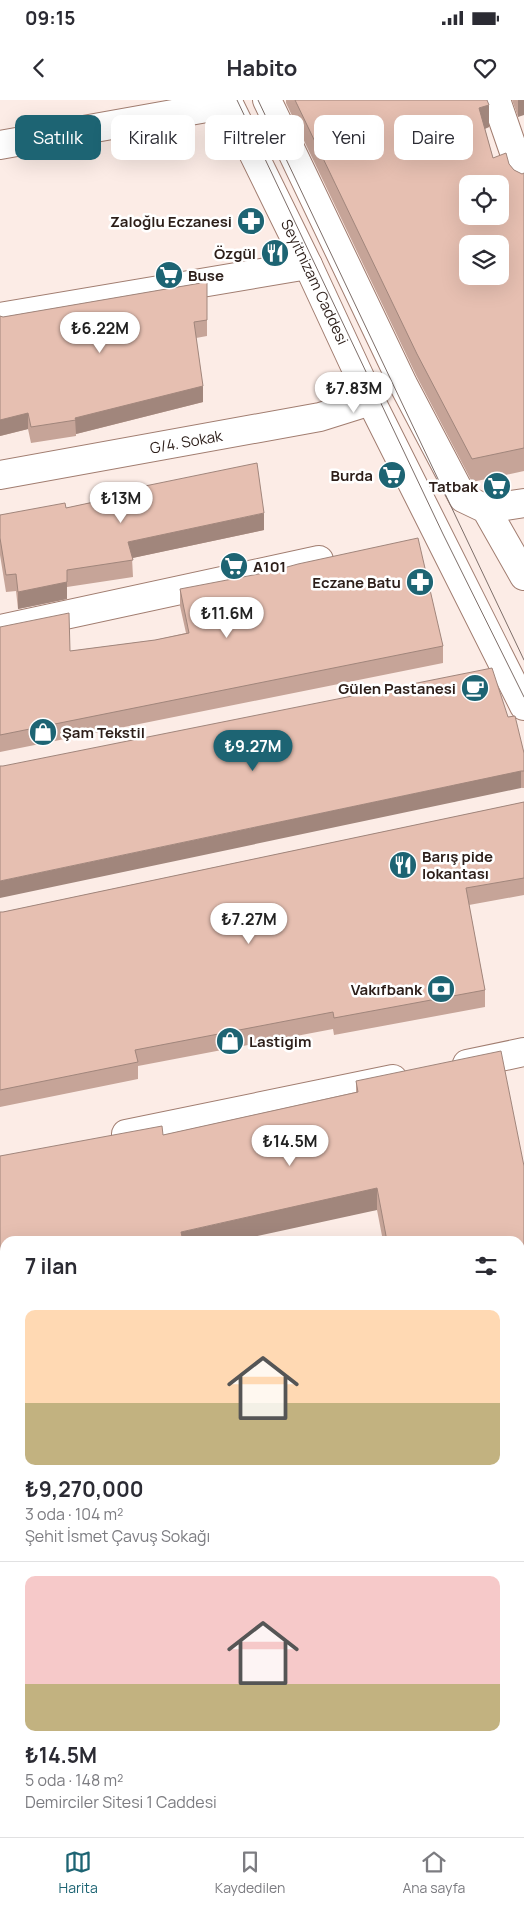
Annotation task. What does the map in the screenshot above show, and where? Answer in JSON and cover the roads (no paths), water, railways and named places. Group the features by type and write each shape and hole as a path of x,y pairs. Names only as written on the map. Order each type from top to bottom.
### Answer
{"street":[{"path":"267,100 403,384 463,498 486,509 524,503"},
{"path":"496,100 524,181"},
{"path":"0,145 228,102"},
{"name":"Seyitnizam Caddesi","path":"228,102 308,265 371,401 427,537 504,667 524,706"},
{"path":"0,317 308,265"},
{"name":"G/4. Sokak","path":"0,474 320,417 371,401"},
{"path":"486,509 524,576"},
{"path":"0,630 340,556"},
{"path":"475,673 504,667"},
{"path":"446,1068 524,1052"},
{"path":"107,1138 417,1074"}],"tram line":[{"path":"237,100 443,534 524,697"},
{"path":"258,100 524,660"}],"place":[{"name":"Zaloğlu Eczanesi","path":"251,221"},
{"name":"Özgül","path":"275,253"},
{"name":"Buse","path":"169,275"},
{"name":"Burda","path":"392,475"},
{"name":"Tatbak","path":"497,486"},
{"name":"A101","path":"234,566"},
{"name":"Eczane Batu","path":"420,582"},
{"name":"Gülen Pastanesi","path":"475,688"},
{"name":"Şam Tekstil","path":"43,732"},
{"name":"Barış pide lokantası","path":"403,865"},
{"name":"Vakıfbank","path":"441,989"},
{"name":"Lastigim","path":"230,1041"}]}
